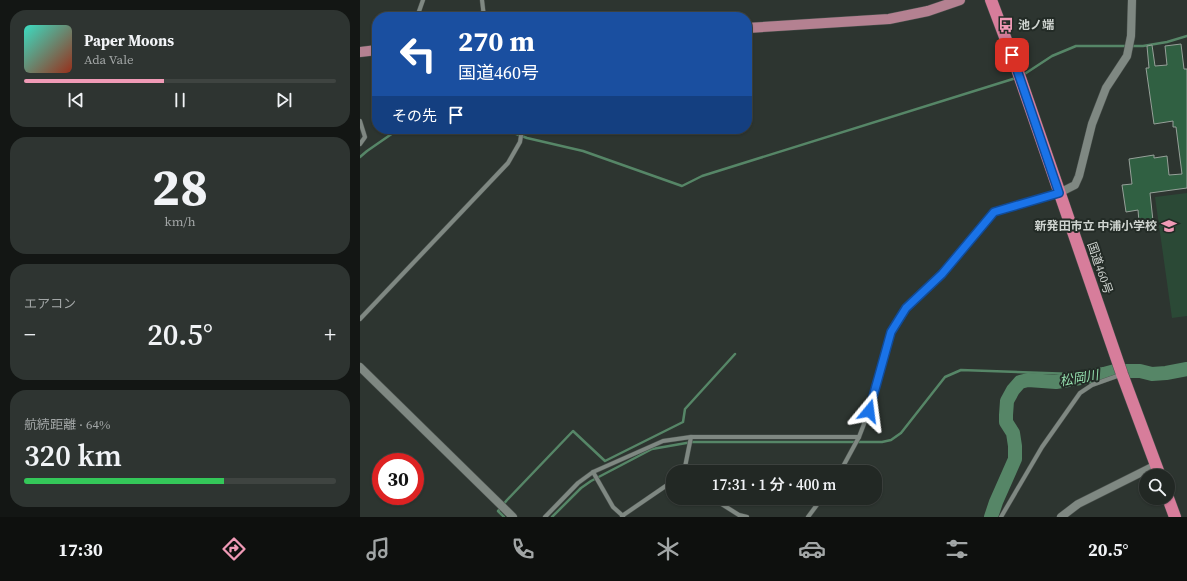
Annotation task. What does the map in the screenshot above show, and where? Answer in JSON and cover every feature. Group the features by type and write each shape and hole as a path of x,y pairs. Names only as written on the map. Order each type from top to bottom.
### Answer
{"highway":[{"name":"国道460号","path":"991,0 1017,69 1122,374 1157,469"},
{"path":"1171,505 1175,517"}],"main road":[{"path":"752,28 889,19 928,11 960,0"},
{"path":"360,52 372,51"}],"street":[{"path":"419,12 423,0"},
{"path":"482,0 483,12"},
{"path":"844,465 859,436 869,411 891,332 906,308 942,274 994,212 1059,193 1075,185 1079,176 1092,124 1106,88 1127,56 1131,36 1132,0"},
{"path":"360,122 365,137 360,144"},
{"path":"360,319 508,163 520,142 521,134"},
{"path":"360,367 513,517"},
{"path":"1001,517 1042,447 1080,393 1092,385 1122,374"},
{"path":"545,517 578,483 592,472 663,441 691,438 859,436"},
{"path":"685,465 691,438"},
{"path":"592,472 613,507 623,516 666,486"},
{"path":"1061,517 1078,504 1139,479"},
{"path":"723,505 739,515 747,517"},
{"path":"808,517 817,505"}],"green space":[{"path":"1187,193 1187,316 1172,318 1155,197"}],"building":[{"path":"1181,44 1184,69 1187,69 1187,188 1150,193 1153,221 1139,222 1138,210 1126,212 1122,185 1132,184 1129,159 1154,155 1154,158 1167,156 1169,175 1182,174 1176,127 1173,127 1173,121 1154,124 1146,68 1149,68 1147,46 1152,45 1155,66 1167,65 1165,46"}],"waterway":[{"path":"1023,75 1052,56 1076,46 1143,46 1167,42 1187,36"},
{"path":"516,134 527,138 583,151 682,186 702,176 1016,78"},
{"path":"360,157 392,134"},
{"path":"504,517 498,511 573,431 605,461 683,422 685,409 735,354"},
{"name":"松岡川","path":"991,517 1015,459 1013,433 1006,422 1006,415 1007,401 1013,390 1020,382 1028,380 1056,382 1115,371 1140,371 1152,374 1187,369"},
{"path":"552,517 581,488 591,481 652,449 692,442 882,442 891,440 901,433 945,377 961,370 1074,374 1089,377"}],"place":[{"name":"池ノ端","path":"1006,25"},
{"name":"新発田市立 中浦小学校","path":"1169,226"}],"route":[{"path":"869,411 891,332 906,308 942,274 994,212 1059,193 1012,55"}]}
